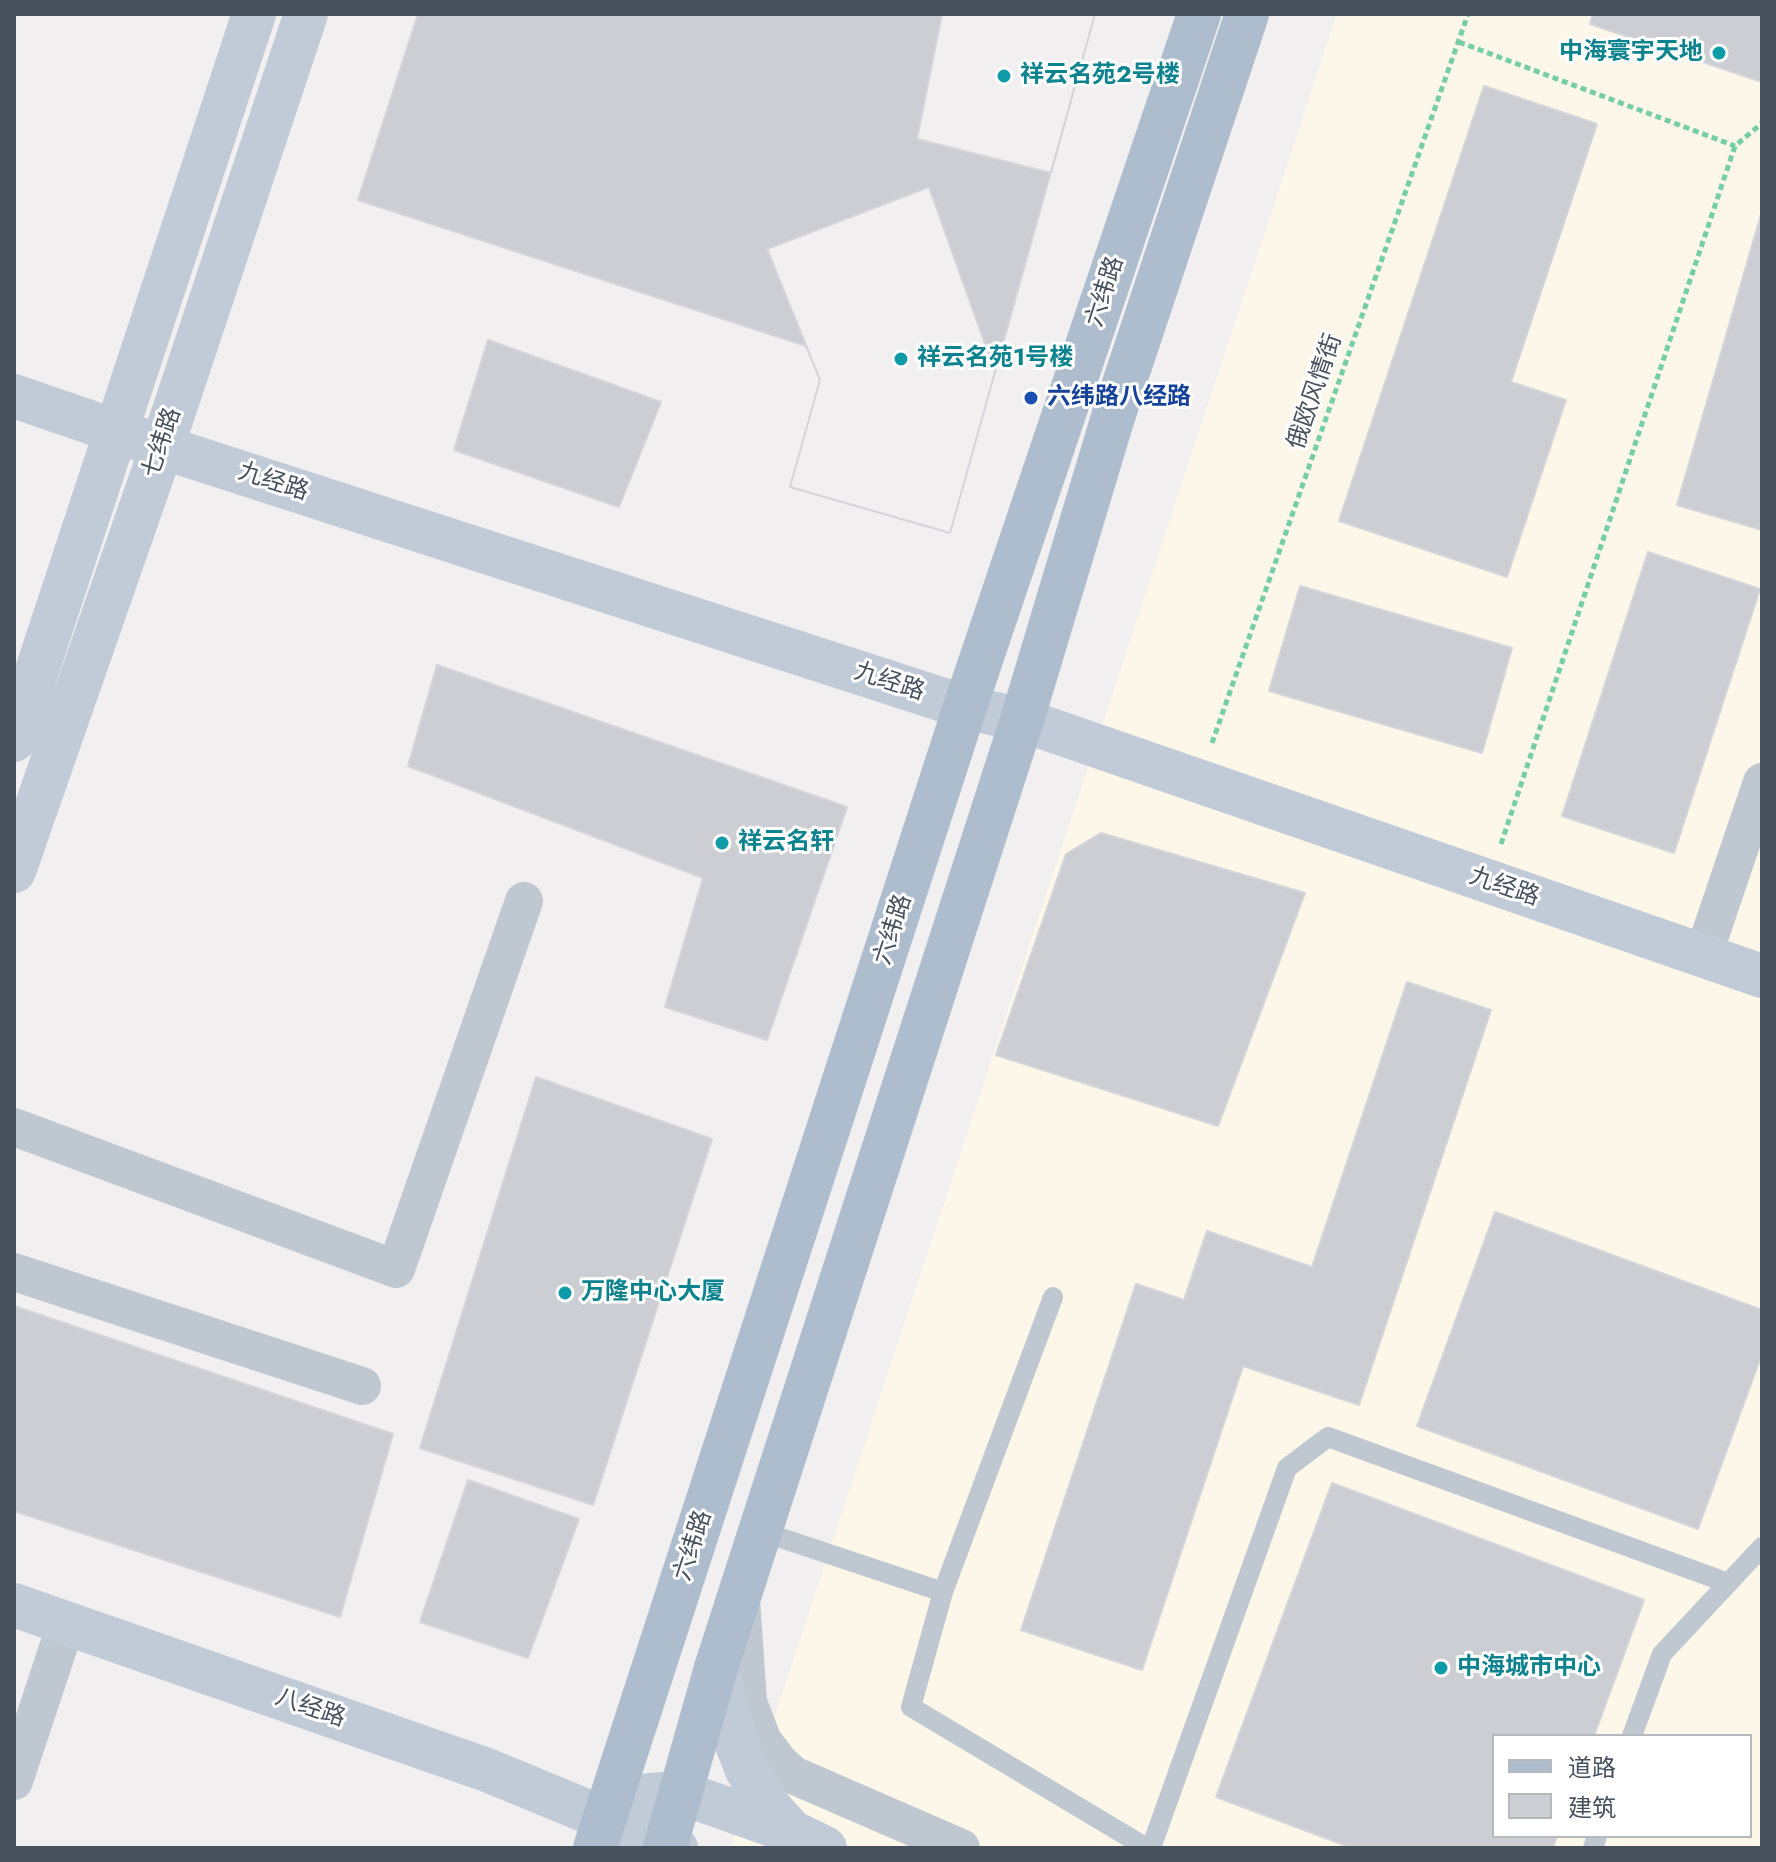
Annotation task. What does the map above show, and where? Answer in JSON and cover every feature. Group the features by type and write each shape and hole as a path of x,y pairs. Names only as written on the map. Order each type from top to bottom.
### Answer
{"main road":[{"name":"六纬路","path":"600,1832 965,707 1199,14"},
{"name":"六纬路","path":"669,1847 716,1668 1022,720 1113,417 1247,14"}],"street":[{"name":"七纬路","path":"16,727 254,14"},
{"name":"七纬路","path":"14,871 162,447 306,14"},
{"name":"九经路","path":"14,396 162,447 965,707 1022,720 1762,976"},
{"path":"1703,956 1762,782"},
{"path":"14,1127 396,1269 524,901"},
{"path":"14,1272 362,1386"},
{"path":"740,1592 748,1702 763,1741 779,1762 793,1775 961,1848"},
{"name":"八经路","path":"14,1605 487,1770 600,1832 669,1847"},
{"path":"14,1781 66,1624"},
{"path":"716,1668 747,1770 771,1809 808,1840"},
{"path":"600,1832 649,1795 682,1793 712,1801 808,1840"}],"lane":[{"path":"1053,1297 943,1592 911,1707 1149,1848 1287,1468 1328,1437 1728,1583"},
{"path":"760,1531 943,1592"},
{"path":"1633,1734 1662,1654 1762,1547"}],"path":[{"name":"俄欧风情街","path":"1198,781 1468,14"},
{"path":"1459,42 1735,146"},
{"path":"1488,883 1735,146 1762,123"}],"shaded area":[{"path":"1337,14 1762,14 1762,1848 731,1848"}],"building":[{"path":"418,14 1095,14 950,533 790,487 820,380 806,346 358,200"},
{"name":"祥云名苑2号楼","path":"942,14 1095,14 1051,173 917,139"},
{"name":"中海寰宇天地","path":"1593,14 1762,14 1762,82 1590,24"},
{"path":"1484,86 1597,124 1511,382 1566,400 1507,577 1339,521"},
{"name":"祥云名苑1号楼","path":"929,187 995,372 950,533 790,487 820,380 767,249"},
{"path":"1762,211 1762,530 1677,505"},
{"path":"488,340 661,402 619,507 454,450"},
{"path":"1648,552 1760,589 1674,853 1562,816"},
{"path":"1300,586 1512,648 1482,753 1269,691"},
{"name":"祥云名轩","path":"437,665 847,807 767,1040 665,1007 703,878 408,766"},
{"path":"1101,833 1305,893 1218,1126 996,1055 1066,854"},
{"path":"1407,982 1491,1010 1359,1405 1243,1366 1142,1670 1021,1630 1136,1284 1184,1300 1207,1231 1312,1267"},
{"name":"万隆中心大厦","path":"536,1077 712,1139 593,1505 420,1448"},
{"path":"1495,1212 1762,1310 1762,1354 1698,1529 1417,1426"},
{"path":"14,1306 393,1434 340,1617 14,1511"},
{"path":"468,1480 579,1519 528,1658 420,1622"},
{"name":"中海城市中心","path":"1332,1483 1644,1600 1595,1734 1492,1734 1492,1838 1556,1838 1553,1848 1352,1848 1216,1797"}],"place":[{"name":"中海寰宇天地","path":"1719,53"},
{"name":"祥云名苑2号楼","path":"1004,76"},
{"name":"祥云名苑1号楼","path":"901,359"},
{"name":"六纬路八经路","path":"1031,398"},
{"name":"祥云名轩","path":"722,843"},
{"name":"万隆中心大厦","path":"565,1293"},
{"name":"中海城市中心","path":"1441,1668"}]}
